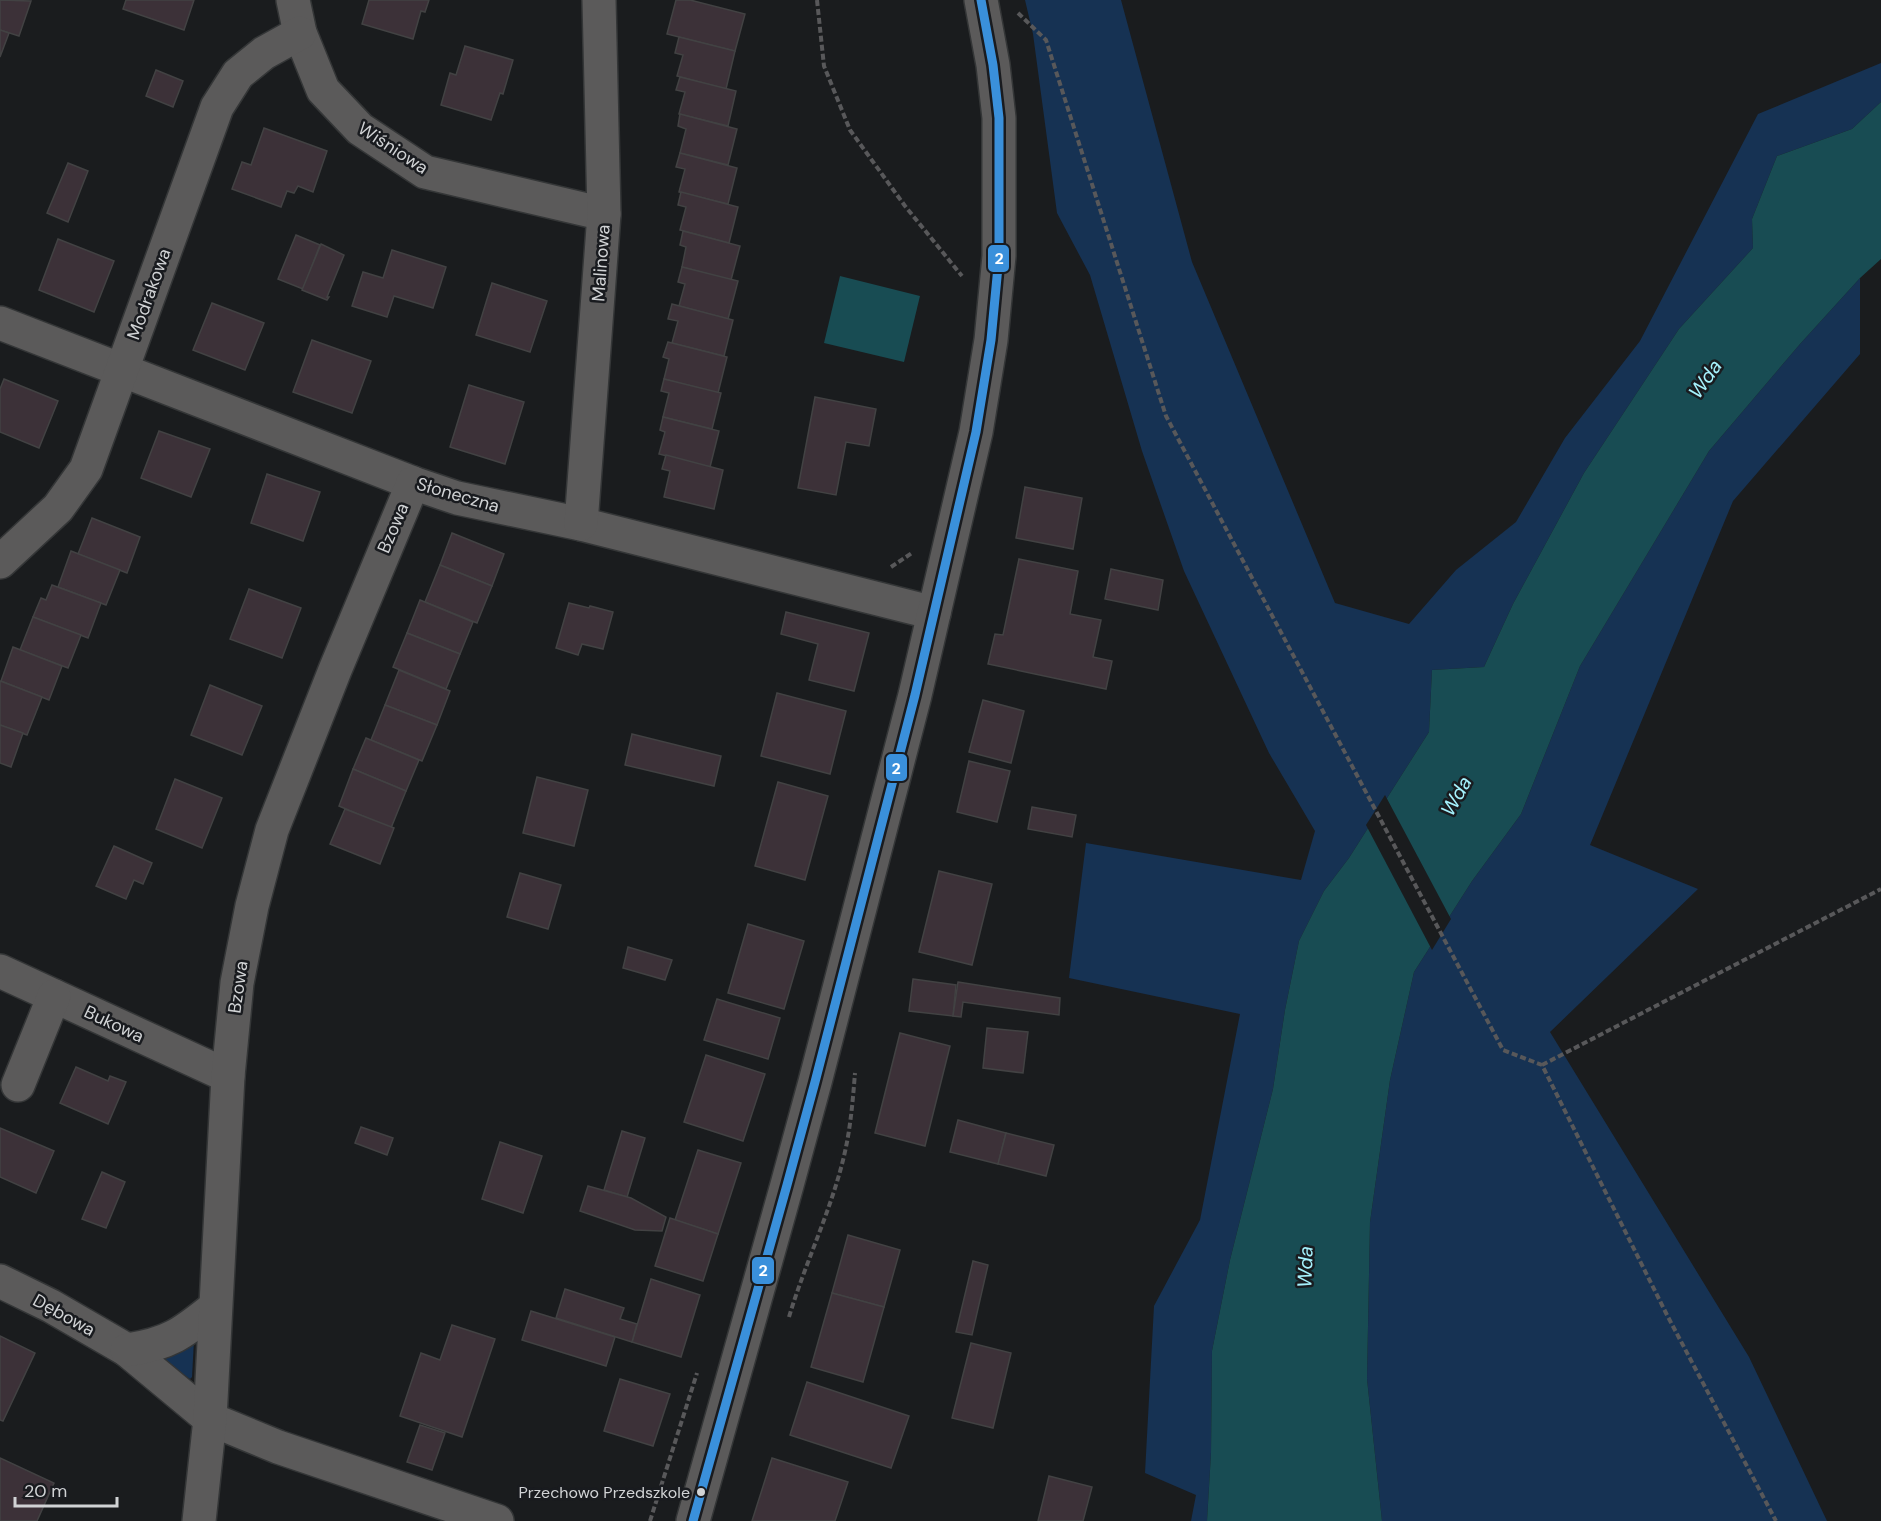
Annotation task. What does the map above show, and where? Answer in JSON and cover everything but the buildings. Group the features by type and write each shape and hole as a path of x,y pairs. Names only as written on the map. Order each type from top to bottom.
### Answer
{"street":[{"name":"Wiśniowa","path":"293,0 300,33 323,90 360,129 425,172 604,214"},
{"name":"Malinowa","path":"581,524 604,214 599,0"},
{"path":"693,1521 796,1151 912,705 976,432 991,340 999,256 999,118 993,65 981,0"},
{"name":"Modrakowa","path":"0,562 58,508 86,469 217,107 238,74 264,53 300,33"},
{"name":"Słoneczna","path":"0,323 412,483 458,498 581,524 934,613"},
{"name":"Bzowa","path":"200,1521 210,1419 214,1308 228,1076 237,983 252,906 272,830 412,483"},
{"name":"Bukowa","path":"0,971 228,1076"},
{"path":"18,1085 54,996"},
{"name":"Dębowa","path":"0,1281 51,1306 128,1350 210,1419 278,1447 497,1521"},
{"path":"128,1350 151,1347 170,1340 214,1308"}],"path":[{"path":"817,0 824,66 850,130 905,206 968,284"},
{"path":"1013,8 1046,40 1166,416 1503,1050 1542,1065 1667,1315 1776,1521"},
{"path":"888,570 919,548"},
{"path":"1542,1065 1881,890"}],"shaded area":[{"path":"1025,0 1121,0 1192,262 1335,603 1409,624 1456,570 1516,522 1565,438 1640,341 1758,114 1881,63 1881,102 1852,129 1777,156 1752,219 1753,248 1679,329 1584,473 1513,604 1484,667 1432,670 1429,732 1349,858 1324,891 1299,941 1285,1010 1273,1089 1230,1260 1212,1351 1211,1453 1207,1521 1191,1521 1196,1495 1145,1473 1154,1306 1200,1220 1240,1014 1069,978 1086,843 1301,880 1315,831 1269,753 1184,571 1142,451 1090,275 1057,213 1033,34"},
{"path":"1860,278 1860,354 1733,501 1590,845 1698,889 1550,1032 1749,1357 1827,1521 1382,1521 1367,1379 1370,1222 1390,1080 1414,972 1472,881 1521,814 1580,666 1709,451 1800,344"},
{"path":"194,1340 192,1377 190,1379 160,1358"}],"water":[{"name":"Wda","path":"1881,102 1881,259 1860,278 1800,344 1709,451 1580,666 1521,814 1472,881 1414,972 1390,1080 1370,1222 1367,1379 1382,1521 1207,1521 1211,1453 1212,1351 1230,1260 1273,1089 1285,1010 1299,941 1324,891 1349,858 1429,732 1432,670 1484,667 1513,604 1584,473 1679,329 1753,248 1752,219 1777,156 1852,129"},
{"path":"840,276 920,296 904,362 824,343"}],"pier":[{"path":"1385,795 1451,919 1432,950 1366,825"}],"transit line":[{"name":"2","path":"693,1521 815,1082 915,695 976,432 991,340 999,256 999,118 993,65 981,0"}],"place":[{"name":"Przechowo Przedszkole","path":"701,1492"}]}
